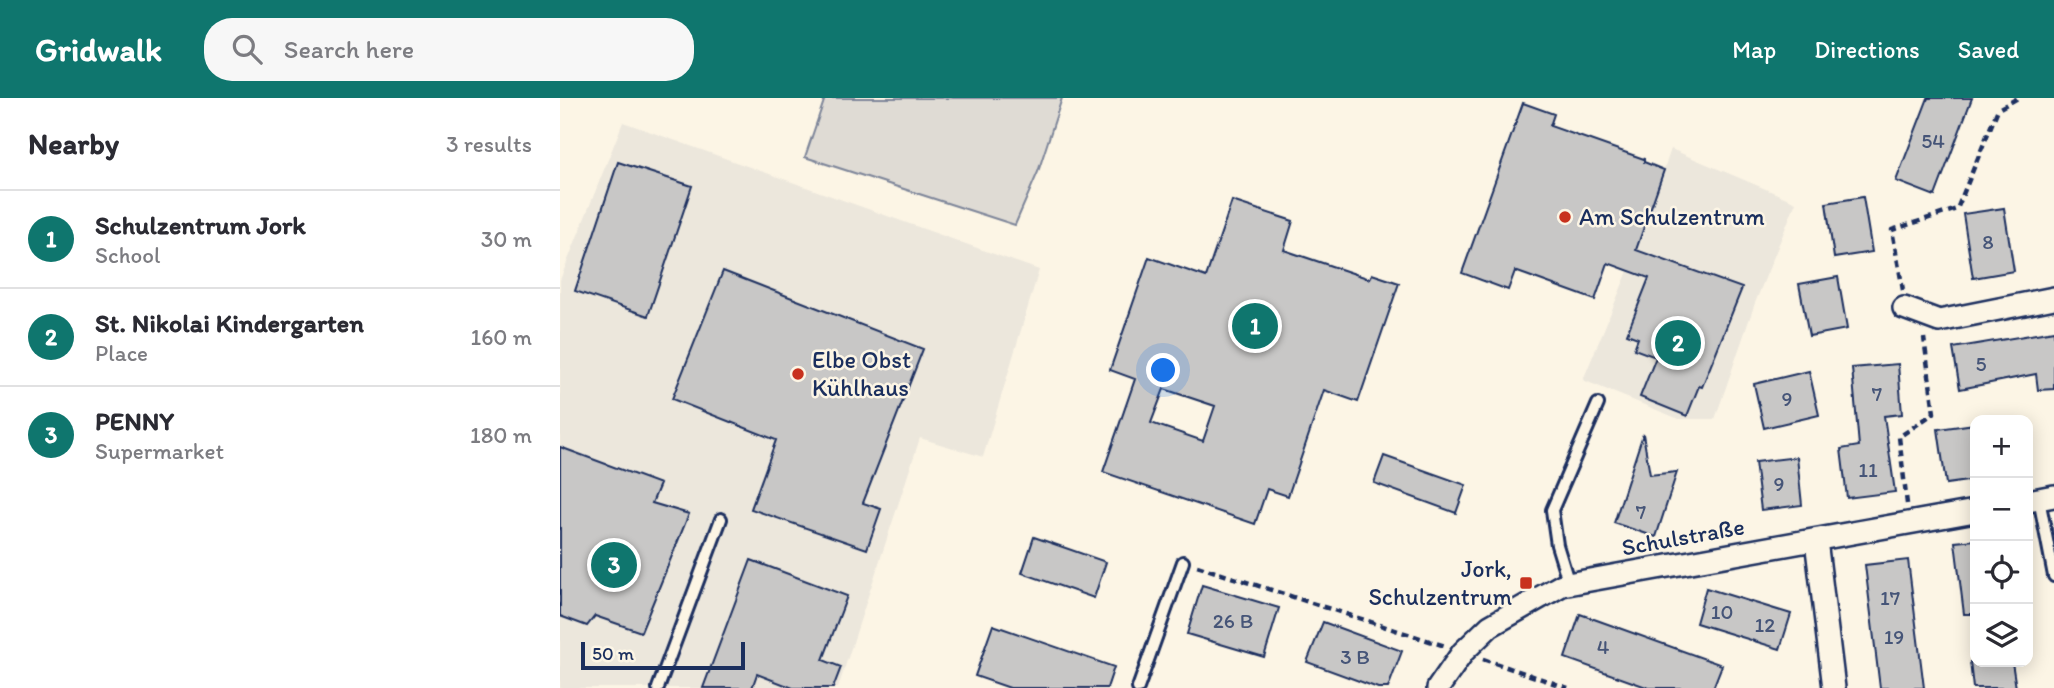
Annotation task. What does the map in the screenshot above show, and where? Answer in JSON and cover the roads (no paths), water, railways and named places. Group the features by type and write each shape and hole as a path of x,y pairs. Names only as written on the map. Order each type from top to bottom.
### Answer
{"street":[{"path":"1903,309 1939,321 2054,298"},
{"name":"Schulstraße","path":"1437,688 1463,652 1490,626 1569,584 1970,511"},
{"path":"1816,540 1834,688"}],"lane":[{"path":"1569,584 1557,545 1552,510 1598,404"},
{"path":"2040,499 2054,576"},
{"path":"658,688 721,519"},
{"path":"1138,688 1183,562"}],"place":[{"name":"Am Schulzentrum","path":"1565,217"},
{"name":"Schulzentrum Jork","path":"1255,326"},
{"name":"St. Nikolai Kindergarten","path":"1678,343"},
{"name":"Elbe Obst Kühlhaus","path":"798,374"},
{"name":"PENNY","path":"614,565"},
{"name":"Jork, Schulzentrum","path":"1526,583"}]}
